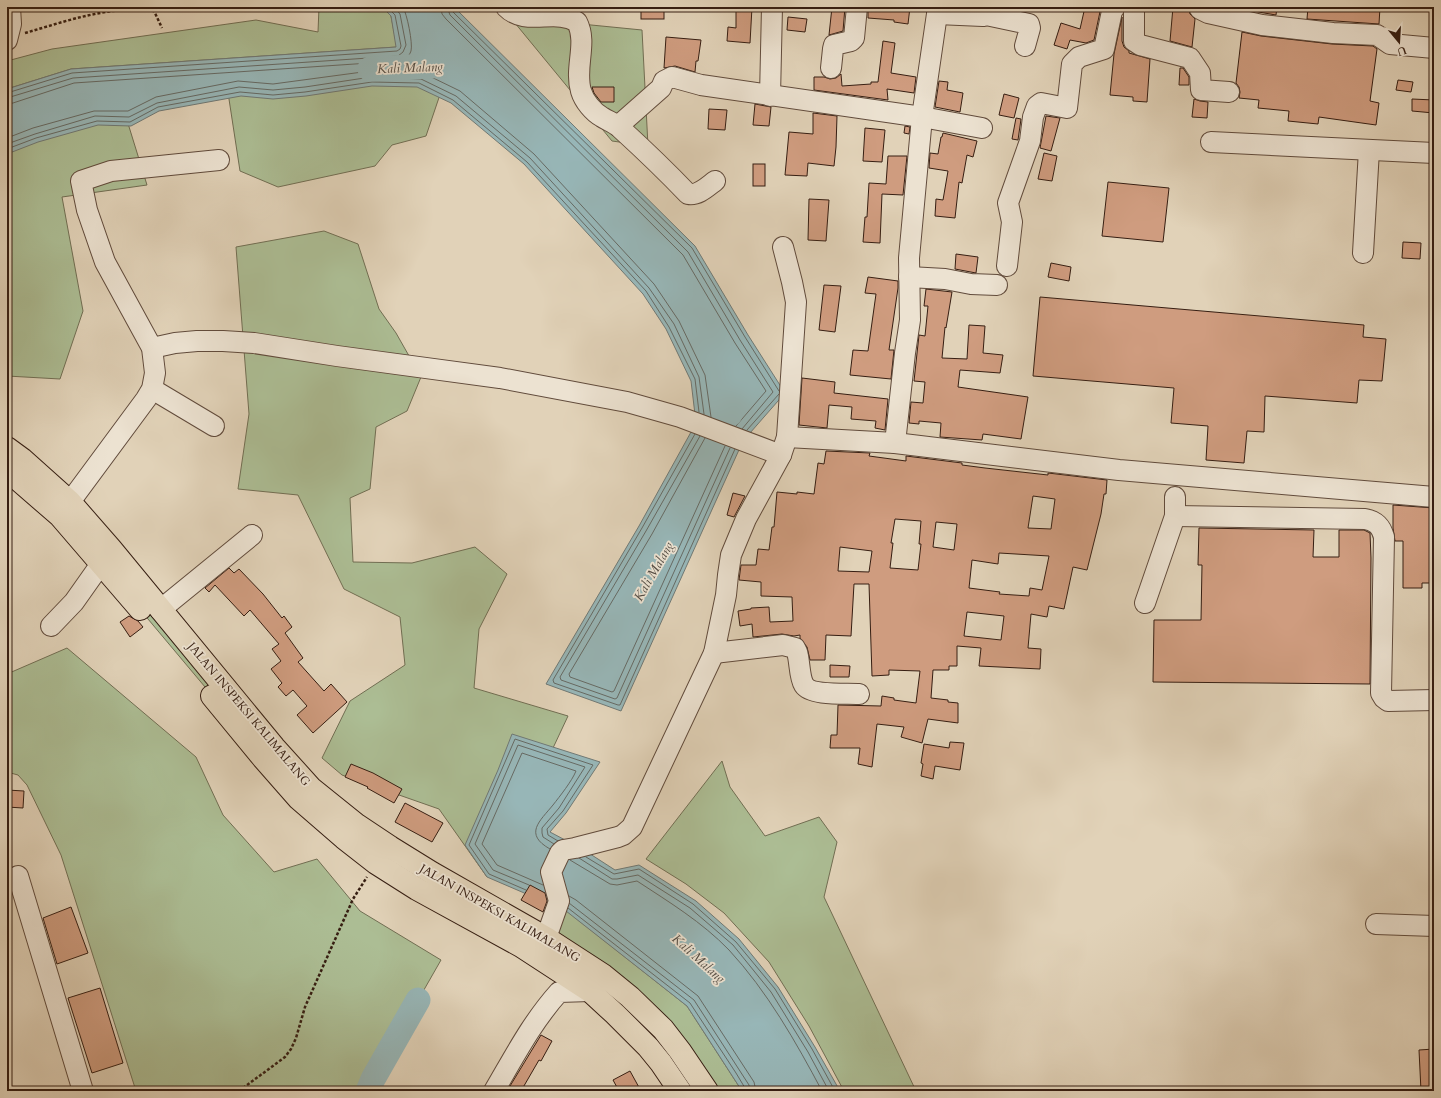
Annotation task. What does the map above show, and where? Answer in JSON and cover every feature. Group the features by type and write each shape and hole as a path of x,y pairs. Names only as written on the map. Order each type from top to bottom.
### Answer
{"main road":[{"name":"JALAN INSPEKSI KALIMALANG","path":"7,448 22,459 106,556 263,758 300,799 344,838 376,863 417,889 533,938 615,1014 648,1047 680,1091"},
{"name":"JALAN INSPEKSI KALIMALANG","path":"7,470 65,509"},
{"name":"JALAN INSPEKSI KALIMALANG","path":"106,556 160,610 274,747 311,788 357,825 390,847 533,938 603,975 630,996 663,1029 707,1091"},
{"path":"661,1063 680,1051"}],"street":[{"path":"7,39 11,24 10,7"},
{"path":"506,7 512,12 520,15 532,17 564,16 577,22 582,37 579,84 586,102 595,112 618,126 688,194 693,195 698,193 715,181"},
{"path":"770,96 772,7"},
{"path":"831,68 834,45 850,41 854,38 857,7"},
{"path":"1007,266 1012,222 1008,203 1030,141 1033,118 1037,106 1042,103 1067,108 1072,64 1079,57 1104,49 1112,11 1127,7 1134,41 1140,45 1190,58 1200,73 1200,90 1229,92"},
{"path":"1199,7 1208,13 1262,25 1334,33 1377,35 1390,44 1434,48"},
{"path":"895,443 910,320 909,258 922,117 937,11 983,16 988,11 1029,24 1030,28 1026,46"},
{"path":"618,126 661,88 664,80 672,78 701,85 922,117 982,128"},
{"path":"1211,142 1434,153"},
{"path":"1363,253 1369,150"},
{"path":"65,509 152,389 155,373 152,348 105,262 87,210 80,180 111,171 219,160"},
{"path":"533,938 559,901 551,872 554,863 563,850 623,835 632,828 714,652 726,595 731,555 736,540 780,448 796,302 783,247"},
{"path":"909,277 945,278 971,284 997,285"},
{"path":"152,348 175,343 197,341 254,343 508,379 628,402 780,448 895,443 1119,470 1434,497"},
{"path":"152,389 214,426"},
{"path":"1145,603 1175,516 1175,497"},
{"path":"1175,516 1372,520 1381,528 1384,537 1381,693 1388,701 1434,700"},
{"path":"160,610 252,535"},
{"path":"51,626 74,602 106,556"},
{"path":"714,652 783,645 789,646 795,648 797,652 803,684 808,689 820,692 859,694"},
{"path":"18,876 83,1091"},
{"path":"1376,924 1434,926"},
{"path":"494,1091 545,1007 559,992 590,992"}],"path":[{"path":"7,39 86,16 113,11 136,9 154,11 162,28"},
{"path":"239,1091 285,1057 291,1049 296,1038 305,1007 353,899 376,863"}],"green space":[{"path":"319,7 382,7 391,16 397,47 71,69 7,89 7,61 52,49 256,20 318,32"},
{"path":"510,17 642,30 648,146 612,141"},
{"path":"450,65 426,136 392,145 375,166 278,187 240,171 225,73"},
{"path":"122,104 147,185 62,197 83,311 60,379 7,376 7,141"},
{"path":"324,231 358,244 379,309 396,333 421,377 407,411 376,427 370,489 350,498 353,562 412,563 475,547 507,574 479,629 474,688 568,716 523,812 487,877 439,809 342,775 322,758 350,701 405,665 400,617 344,589 298,495 238,489 249,414 236,247"},
{"path":"111,549 298,775 546,938 558,904 687,1006 742,1091 680,1091 590,992 299,799 101,563"},
{"path":"67,648 196,757 223,815 274,872 317,859 360,911 441,960 373,1079 368,1091 136,1091 61,855 27,785 18,775 7,772 7,674"},
{"path":"722,761 730,787 765,836 819,817 837,842 824,897 916,1091 844,1091 809,1026 769,962 724,913 686,884 646,859"}],"water":[{"path":"382,7 454,7 695,246 748,335 785,393 743,441 621,711 546,684 639,526 696,423 691,381 666,329 643,294 524,164 451,103 417,87 372,86 306,96 273,99 241,96 159,111 131,126 98,125 38,142 7,154 7,89 71,69 396,47 391,16"},
{"path":"512,734 600,762 566,813 550,832 584,850 615,870 639,865 696,901 739,939 778,987 840,1091 742,1091 687,1006 566,911 487,877 465,845"}],"building":[{"path":"641,7 664,7 664,19 641,19"},
{"path":"736,7 752,7 750,43 727,41 728,27 736,28"},
{"path":"832,7 845,7 843,31 829,35"},
{"path":"868,7 910,7 908,24 894,22 894,20 868,18"},
{"path":"1085,7 1101,7 1094,40 1086,43 1070,40 1067,49 1054,45 1061,23 1080,29"},
{"path":"1173,7 1188,7 1190,14 1195,19 1192,47 1170,41"},
{"path":"1241,7 1277,7 1276,15 1241,9"},
{"path":"1308,7 1380,7 1379,24 1307,19"},
{"path":"788,17 807,19 805,32 787,30"},
{"path":"1122,17 1122,41 1124,47 1129,51 1129,53 1150,59 1147,102 1133,101 1133,97 1110,95 1114,54"},
{"path":"1242,32 1261,36 1332,44 1373,46 1377,49 1370,101 1379,103 1376,125 1319,117 1318,124 1288,121 1289,111 1258,108 1259,100 1239,98 1239,87 1236,83"},
{"path":"666,37 701,40 695,72 675,66 664,68"},
{"path":"883,41 895,43 891,73 916,77 914,93 887,89 888,100 814,90 814,77 824,77 830,79 836,78 841,74 842,86 871,84 871,82 878,82"},
{"path":"1180,68 1183,68 1189,77 1189,85 1179,85"},
{"path":"1398,80 1413,82 1411,92 1396,90"},
{"path":"939,81 948,82 947,90 963,93 960,112 935,107"},
{"path":"592,87 614,87 614,102 601,102 594,93"},
{"path":"1004,94 1019,98 1014,118 999,115"},
{"path":"1194,99 1208,102 1207,118 1192,117"},
{"path":"1412,99 1434,100 1434,113 1412,111"},
{"path":"755,104 771,107 769,126 753,125"},
{"path":"709,109 727,110 725,130 708,129"},
{"path":"813,113 837,116 834,166 808,163 807,176 785,175 789,132 813,134"},
{"path":"1046,116 1060,118 1051,151 1040,148"},
{"path":"1016,118 1021,119 1018,140 1012,139"},
{"path":"905,126 910,127 909,134 904,133"},
{"path":"865,128 885,130 882,162 863,161"},
{"path":"943,133 977,141 973,157 967,155 962,183 959,182 955,218 935,216 936,199 943,200 948,171 929,168 930,153 938,154"},
{"path":"1044,153 1057,156 1052,181 1038,179"},
{"path":"888,156 907,156 903,195 882,194 880,243 863,242 865,217 867,217 869,183 886,184"},
{"path":"753,164 765,164 765,186 753,186"},
{"path":"1108,182 1169,188 1163,242 1102,236"},
{"path":"809,199 829,200 826,241 808,240"},
{"path":"1403,242 1421,243 1420,259 1402,258"},
{"path":"956,254 978,257 976,273 955,269"},
{"path":"1051,263 1071,267 1069,281 1048,277"},
{"path":"868,277 898,281 889,350 894,350 891,379 850,375 853,350 868,351 876,294 865,293"},
{"path":"824,285 841,286 835,332 819,330"},
{"path":"926,289 952,292 946,328 945,327 942,358 967,359 969,325 985,326 983,353 1003,355 1000,373 960,370 958,387 1028,397 1021,439 983,434 982,440 940,437 941,423 919,421 919,424 909,423 911,402 923,403 925,382 914,381 919,335 925,336 928,306 924,306"},
{"path":"1040,297 1364,325 1363,337 1386,339 1382,381 1359,380 1357,403 1265,396 1264,432 1247,431 1244,463 1206,460 1208,426 1171,423 1174,388 1033,376"},
{"path":"802,378 835,382 834,393 888,399 885,430 875,428 876,421 851,419 852,407 829,405 827,428 799,425"},
{"path":"826,451 870,453 869,456 906,461 906,456 962,463 962,465 985,468 1107,480 1106,494 1104,494 1101,514 1087,570 1073,567 1064,609 1049,606 1047,617 1031,614 1028,648 1041,649 1040,669 979,666 981,648 957,646 957,666 949,666 949,670 933,670 931,698 958,703 958,723 928,719 922,743 901,737 904,727 877,724 872,767 858,764 860,748 830,748 831,735 837,735 838,705 881,706 882,696 894,698 894,700 916,703 920,671 889,670 889,675 872,676 869,584 854,584 851,636 826,635 825,660 810,660 807,647 800,638 800,635 794,636 782,634 753,637 752,624 740,626 738,611 751,608 769,607 770,622 793,621 792,597 761,596 761,582 739,580 741,565 756,565 758,549 769,550 772,527 774,527 777,492 814,494 818,463 824,464","holes":["1033,496 1055,499 1051,529 1028,528","895,519 921,521 919,544 921,544 918,570 890,568 893,543 891,543","936,522 957,524 954,550 933,547","840,547 872,551 869,572 838,571","999,553 1049,556 1042,590 1030,588 1029,596 999,594 1000,592 969,588 972,560 998,564","967,612 1004,616 1001,640 964,636"]},
{"path":"733,493 745,496 734,517 727,515"},
{"path":"1393,505 1434,508 1434,583 1422,583 1422,588 1403,588 1403,541 1395,541 1393,528"},
{"path":"1199,528 1314,530 1313,557 1339,557 1339,530 1364,530 1370,533 1370,684 1153,682 1154,620 1201,620 1202,565 1198,565"},
{"path":"229,568 234,573 239,569 263,594 282,618 284,616 292,627 285,633 303,658 298,662 324,691 331,684 347,702 313,733 297,715 307,706 293,690 286,696 278,687 282,683 271,669 281,661 272,649 279,644 250,610 244,616 215,585 209,592 205,588"},
{"path":"129,616 138,621 143,627 130,637 120,622"},
{"path":"830,665 850,666 849,677 830,677"},
{"path":"950,742 964,743 960,770 935,766 933,779 921,776 923,764 921,763 924,744 949,748"},
{"path":"351,764 373,773 402,789 394,803 367,788 368,787 345,777"},
{"path":"7,790 24,791 23,808 7,807"},
{"path":"405,803 443,823 432,842 395,822"},
{"path":"530,885 545,893 547,901 543,912 521,900"},
{"path":"71,907 88,953 57,964 43,918"},
{"path":"100,988 123,1063 92,1073 68,998"},
{"path":"541,1035 552,1041 541,1061 539,1060 521,1091 507,1091"},
{"path":"1434,1049 1434,1091 1421,1091 1419,1050"},
{"path":"630,1071 641,1091 619,1091 613,1080"}],"waterway":[{"name":"Kali Malang","path":"370,69 450,65 474,84"},
{"name":"Kali Malang","path":"684,300 744,385 730,414"},
{"name":"Kali Malang","path":"368,1091 373,1079 418,1000"}]}
